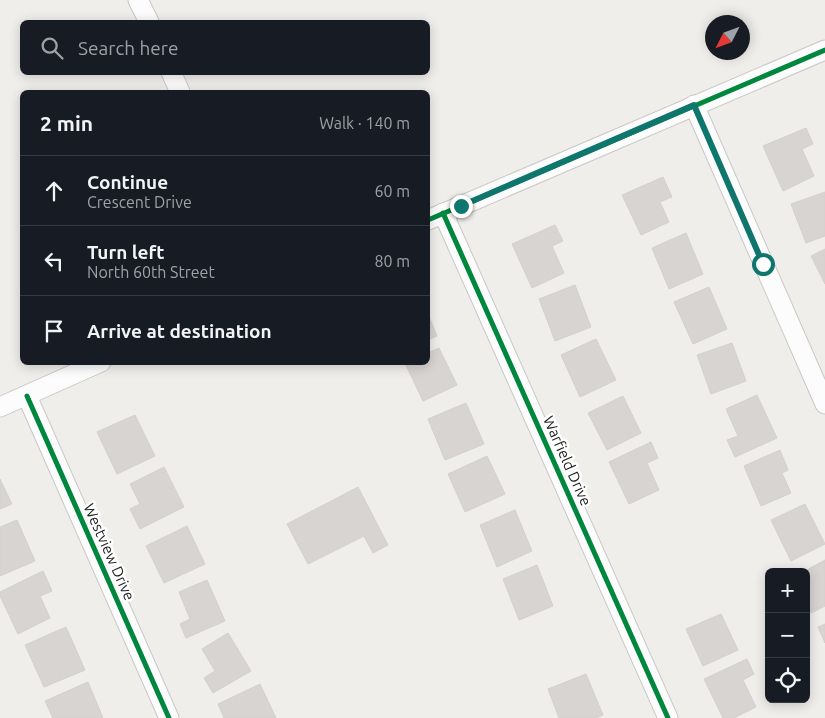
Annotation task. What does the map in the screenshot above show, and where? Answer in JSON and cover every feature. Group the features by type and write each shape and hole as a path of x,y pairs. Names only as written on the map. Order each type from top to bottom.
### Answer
{"street":[{"path":"138,0 147,20"},
{"path":"436,217 825,50"},
{"path":"172,75 179,90"},
{"path":"694,105 825,404"},
{"name":"Warfield Drive","path":"436,217 668,718"},
{"path":"0,407 94,365"},
{"name":"Westview Drive","path":"27,396 168,718"}],"building":[{"path":"806,128 813,144 802,149 814,176 783,191 763,146"},
{"path":"663,177 672,197 660,202 669,222 641,235 622,195"},
{"path":"825,192 825,236 806,243 791,204"},
{"path":"555,225 563,241 552,246 564,273 532,288 512,244"},
{"path":"686,233 703,274 669,289 652,248"},
{"path":"825,249 825,284 811,256"},
{"path":"575,285 591,327 555,341 539,299"},
{"path":"709,287 727,329 693,344 674,302"},
{"path":"430,319 437,336 430,339"},
{"path":"596,339 616,380 580,397 561,355"},
{"path":"732,343 746,381 711,394 697,355"},
{"path":"439,348 457,385 423,401 406,365 430,365 430,352"},
{"path":"757,395 777,438 735,457 727,440 738,436 726,409"},
{"path":"623,396 641,433 607,450 588,413"},
{"path":"466,403 484,444 445,460 428,419"},
{"path":"135,415 155,456 117,474 97,432"},
{"path":"651,442 658,458 647,463 659,490 629,504 609,462"},
{"path":"780,450 788,470 782,473 791,493 761,506 744,466"},
{"path":"487,456 505,494 465,512 448,474"},
{"path":"164,467 184,507 140,529 130,509 140,504 130,484"},
{"path":"0,479 12,504 0,509"},
{"path":"358,487 388,545 373,553 364,536 308,564 287,524"},
{"path":"805,504 825,544 791,561 771,520"},
{"path":"515,510 532,551 497,567 480,525"},
{"path":"17,520 35,561 0,576 0,527"},
{"path":"187,526 205,564 164,583 146,546"},
{"path":"825,560 825,606 811,613 810,611 810,568"},
{"path":"537,565 553,606 519,620 503,579"},
{"path":"43,571 52,591 40,596 50,618 18,634 0,596 0,592"},
{"path":"207,580 225,621 186,638 180,624 190,619 179,592"},
{"path":"721,614 738,650 703,666 686,629"},
{"path":"825,624 825,643 818,627"},
{"path":"66,627 85,670 44,687 25,645"},
{"path":"228,633 251,671 213,693 204,678 215,671 202,649"},
{"path":"747,659 754,674 743,680 756,707 734,718 723,718 704,679"},
{"path":"586,674 603,715 596,718 559,718 548,689"},
{"path":"88,682 103,718 53,718 45,701"},
{"path":"260,684 276,718 224,718 218,704"}],"cycle path":[{"path":"430,219 825,50"},
{"path":"443,213 668,718"},
{"path":"27,396 169,718"}],"route":[{"path":"461,206 694,105 763,264"}]}
